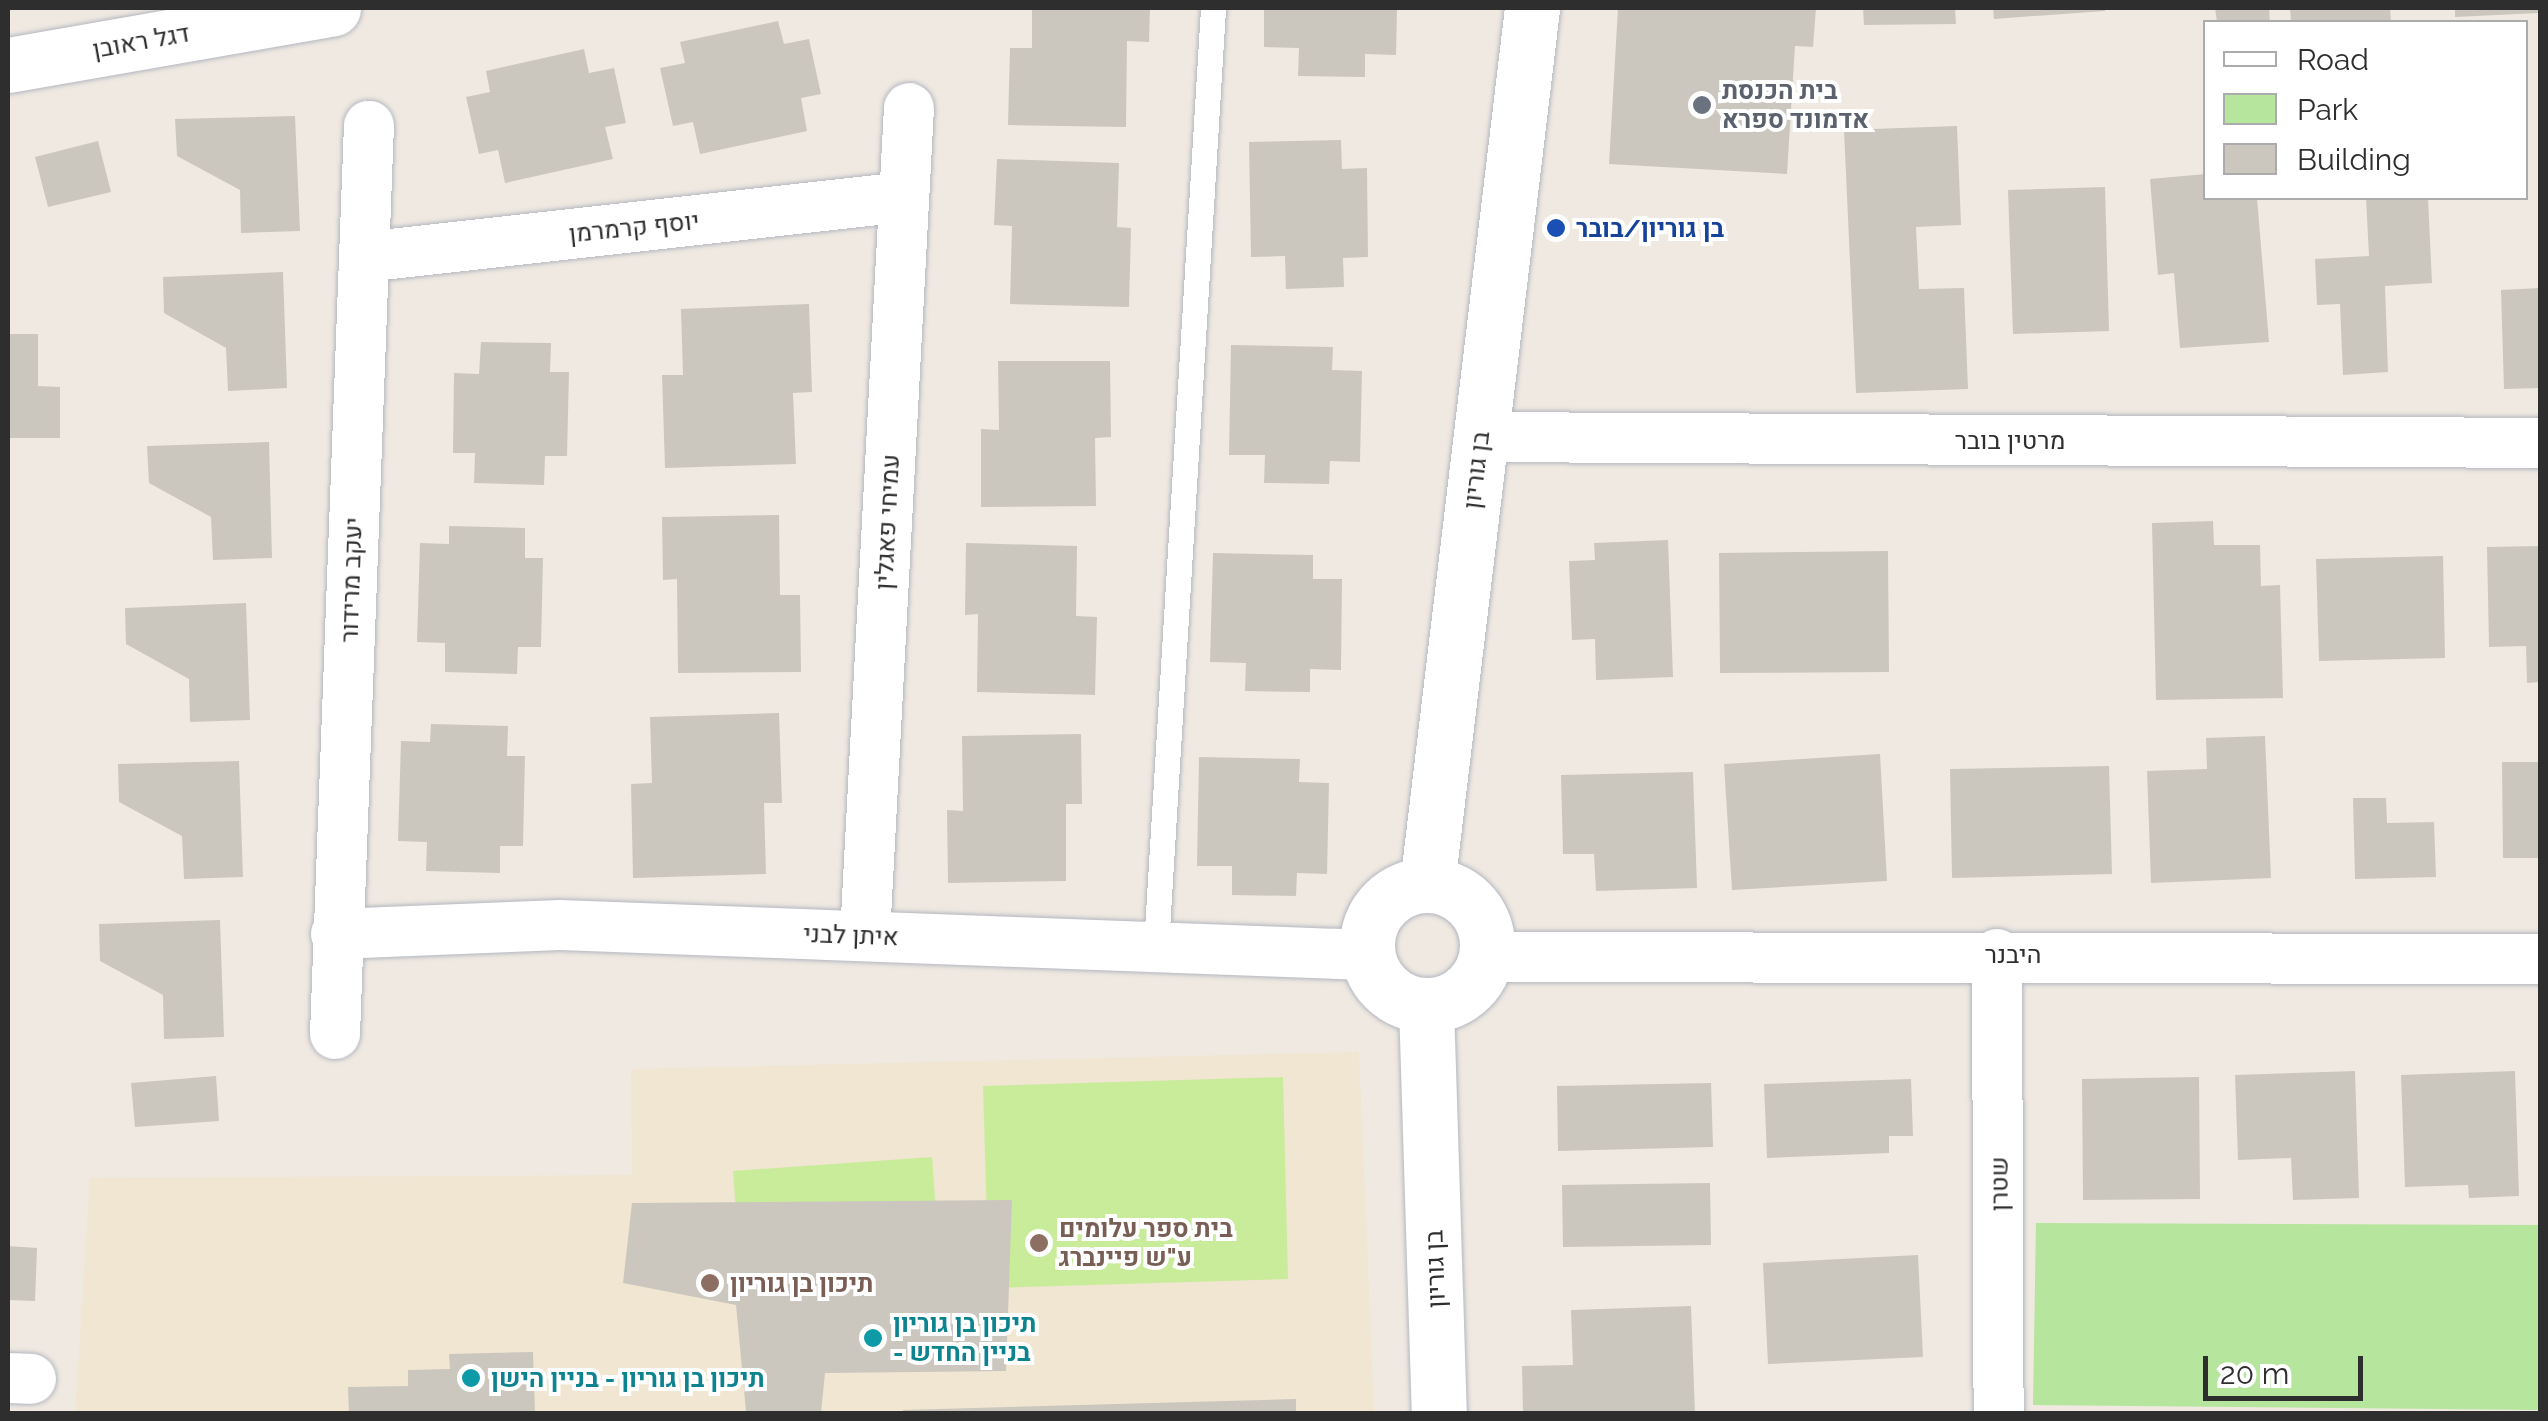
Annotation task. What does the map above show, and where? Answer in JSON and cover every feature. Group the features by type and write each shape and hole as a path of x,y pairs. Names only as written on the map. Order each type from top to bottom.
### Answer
{"street":[{"name":"דגל ראובן","path":"8,65 333,8"},
{"name":"בן גוריון","path":"1428,884 1524,24"},
{"name":"עמיחי פאגלין","path":"865,936 909,108"},
{"name":"יעקב מרידור","path":"335,1034 369,126"},
{"name":"יוסף קרמרמן","path":"364,257 904,197"},
{"name":"מרטין בובר","path":"1480,437 2540,443"},
{"path":"1428,884 1448,888 1480,915 1486,957 1465,992 1426,1005 1387,990 1367,955 1374,914 1406,888 1428,884"},
{"name":"איתן לבני","path":"336,934 560,925 1367,955"},
{"name":"היבנר","path":"1486,957 1997,954 2540,959"},
{"name":"שטרן","path":"1997,954 1999,1414"},
{"name":"בן גוריון","path":"1426,1005 1439,1414"}],"lane":[{"path":"1156,946 1214,8"}],"shaded area":[{"name":"תיכון בן גוריון","path":"1359,1052 1374,1413 75,1414 90,1178 632,1175 631,1069"}],"green space":[{"path":"1283,1077 1288,1279 989,1288 983,1086"},
{"path":"932,1157 939,1254 740,1268 733,1171"},
{"path":"2036,1223 2540,1225 2540,1410 2033,1405"}],"building":[{"path":"1032,8 1150,8 1149,42 1127,41 1126,127 1008,125 1010,48 1032,48"},
{"path":"1264,8 1397,8 1396,55 1365,54 1365,77 1298,76 1299,48 1264,47"},
{"name":"בית הכנסת אדמונד ספרא","path":"1618,8 1816,8 1813,47 1795,46 1787,174 1609,164"},
{"path":"1863,8 1955,8 1956,24 1864,25"},
{"path":"1993,8 2105,8 2105,11 1994,19"},
{"path":"2215,8 2269,8 2270,20 2217,20"},
{"path":"2290,8 2390,8 2391,20 2291,20"},
{"path":"2455,8 2539,8 2539,13 2455,17"},
{"path":"778,21 784,44 809,39 821,94 801,98 807,131 700,154 693,122 673,126 660,68 685,63 680,42"},
{"path":"584,49 589,73 614,68 626,123 605,127 613,159 505,183 498,150 479,154 466,97 490,92 486,71"},
{"path":"295,116 300,231 241,233 240,190 177,156 175,119"},
{"path":"1957,126 1961,225 1916,227 1919,289 1964,288 1968,389 1856,393 1844,130"},
{"path":"1341,140 1342,169 1367,168 1368,257 1343,258 1344,287 1286,289 1285,256 1251,257 1249,142"},
{"path":"98,141 111,192 48,207 35,157"},
{"path":"997,159 1119,163 1117,227 1131,228 1129,307 1010,304 1012,226 994,225"},
{"path":"2203,174 2203,200 2257,200 2269,342 2180,348 2174,273 2158,275 2150,179"},
{"path":"2105,187 2109,331 2013,334 2008,190"},
{"path":"2366,200 2428,200 2432,283 2385,286 2388,372 2343,375 2340,304 2317,305 2315,259 2369,256"},
{"path":"283,272 287,388 228,391 226,348 164,313 163,277"},
{"path":"2540,288 2540,388 2504,389 2501,290"},
{"path":"809,304 812,392 793,393 796,464 665,468 662,375 683,375 681,309"},
{"path":"8,334 38,334 38,386 60,387 60,438 8,438"},
{"path":"481,342 551,343 550,372 569,372 567,456 545,456 544,485 474,483 475,453 453,453 454,373 479,374"},
{"path":"1231,345 1333,347 1332,370 1362,371 1360,462 1330,461 1329,484 1264,483 1265,455 1229,455"},
{"path":"998,361 1110,361 1111,437 1095,438 1096,506 981,507 981,429 999,430"},
{"path":"269,442 272,558 213,560 211,517 149,483 147,446"},
{"path":"779,515 780,595 800,595 801,672 678,673 677,579 663,580 662,517"},
{"path":"2213,521 2214,545 2260,545 2261,586 2280,585 2283,698 2156,700 2152,523"},
{"path":"449,526 525,528 525,558 543,558 541,647 518,647 517,674 445,672 445,643 417,642 420,543 449,544"},
{"path":"1668,540 1673,677 1596,680 1595,639 1572,640 1569,561 1595,560 1594,543"},
{"path":"966,543 1077,546 1076,616 1097,617 1095,695 977,692 978,614 965,615"},
{"path":"2540,546 2540,682 2527,683 2526,646 2489,647 2487,547"},
{"path":"1888,551 1889,672 1720,673 1719,553"},
{"path":"1213,553 1313,555 1313,579 1342,579 1341,670 1310,669 1310,692 1245,691 1246,663 1210,662"},
{"path":"2443,556 2445,658 2319,661 2316,559"},
{"path":"246,603 250,720 190,722 189,679 126,644 125,608"},
{"path":"779,713 782,803 764,803 766,874 633,878 631,784 652,783 650,717"},
{"path":"431,724 508,726 507,756 525,756 523,846 500,846 500,873 426,871 427,842 398,841 401,741 430,742"},
{"path":"1081,734 1082,804 1066,804 1066,881 948,883 947,810 963,811 962,736"},
{"path":"2265,736 2271,878 2151,883 2147,771 2207,769 2206,738"},
{"path":"1880,754 1887,881 1732,890 1724,764"},
{"path":"1199,757 1300,759 1299,782 1329,783 1327,874 1297,873 1296,896 1232,895 1232,866 1197,866"},
{"path":"239,761 243,877 184,879 182,836 119,802 118,764"},
{"path":"2502,762 2540,762 2540,858 2503,858"},
{"path":"2109,766 2112,874 1952,878 1950,769"},
{"path":"1693,772 1697,888 1596,891 1594,854 1563,854 1561,775"},
{"path":"2353,798 2386,798 2387,823 2434,822 2436,877 2355,879"},
{"path":"220,920 224,1037 164,1039 163,995 100,961 99,924"},
{"path":"2355,1071 2359,1198 2293,1200 2291,1158 2238,1160 2235,1075"},
{"path":"2515,1071 2519,1196 2469,1198 2468,1185 2405,1187 2401,1075"},
{"path":"216,1076 219,1121 135,1127 131,1083"},
{"path":"2199,1077 2200,1199 2083,1200 2082,1079"},
{"path":"1911,1079 1913,1136 1889,1136 1889,1153 1767,1158 1764,1084"},
{"path":"1711,1083 1713,1147 1558,1151 1557,1086"},
{"path":"1710,1183 1711,1245 1563,1247 1562,1185"},
{"name":"תיכון בן גוריון - בניין החדש","path":"1012,1200 1006,1371 825,1373 821,1413 746,1411 736,1305 623,1283 632,1203"},
{"path":"8,1246 37,1248 35,1301 8,1300"},
{"path":"1918,1255 1923,1357 1768,1364 1763,1263"},
{"path":"1691,1306 1695,1414 1523,1414 1522,1366 1573,1365 1571,1310"},
{"name":"תיכון בן גוריון - בניין הישן","path":"533,1352 535,1414 349,1414 348,1387 408,1386 408,1370 450,1369 449,1354"},
{"path":"1296,1399 1296,1414 903,1414 903,1410"}],"place":[{"name":"בית הכנסת אדמונד ספרא","path":"1702,105"},
{"name":"בן גוריון/בובר","path":"1556,228"},
{"name":"בית ספר עלומים ע\"ש פיינברג","path":"1039,1243"},
{"name":"תיכון בן גוריון","path":"710,1283"},
{"name":"תיכון בן גוריון - בניין החדש","path":"873,1338"},
{"name":"תיכון בן גוריון - בניין הישן","path":"471,1378"}]}
